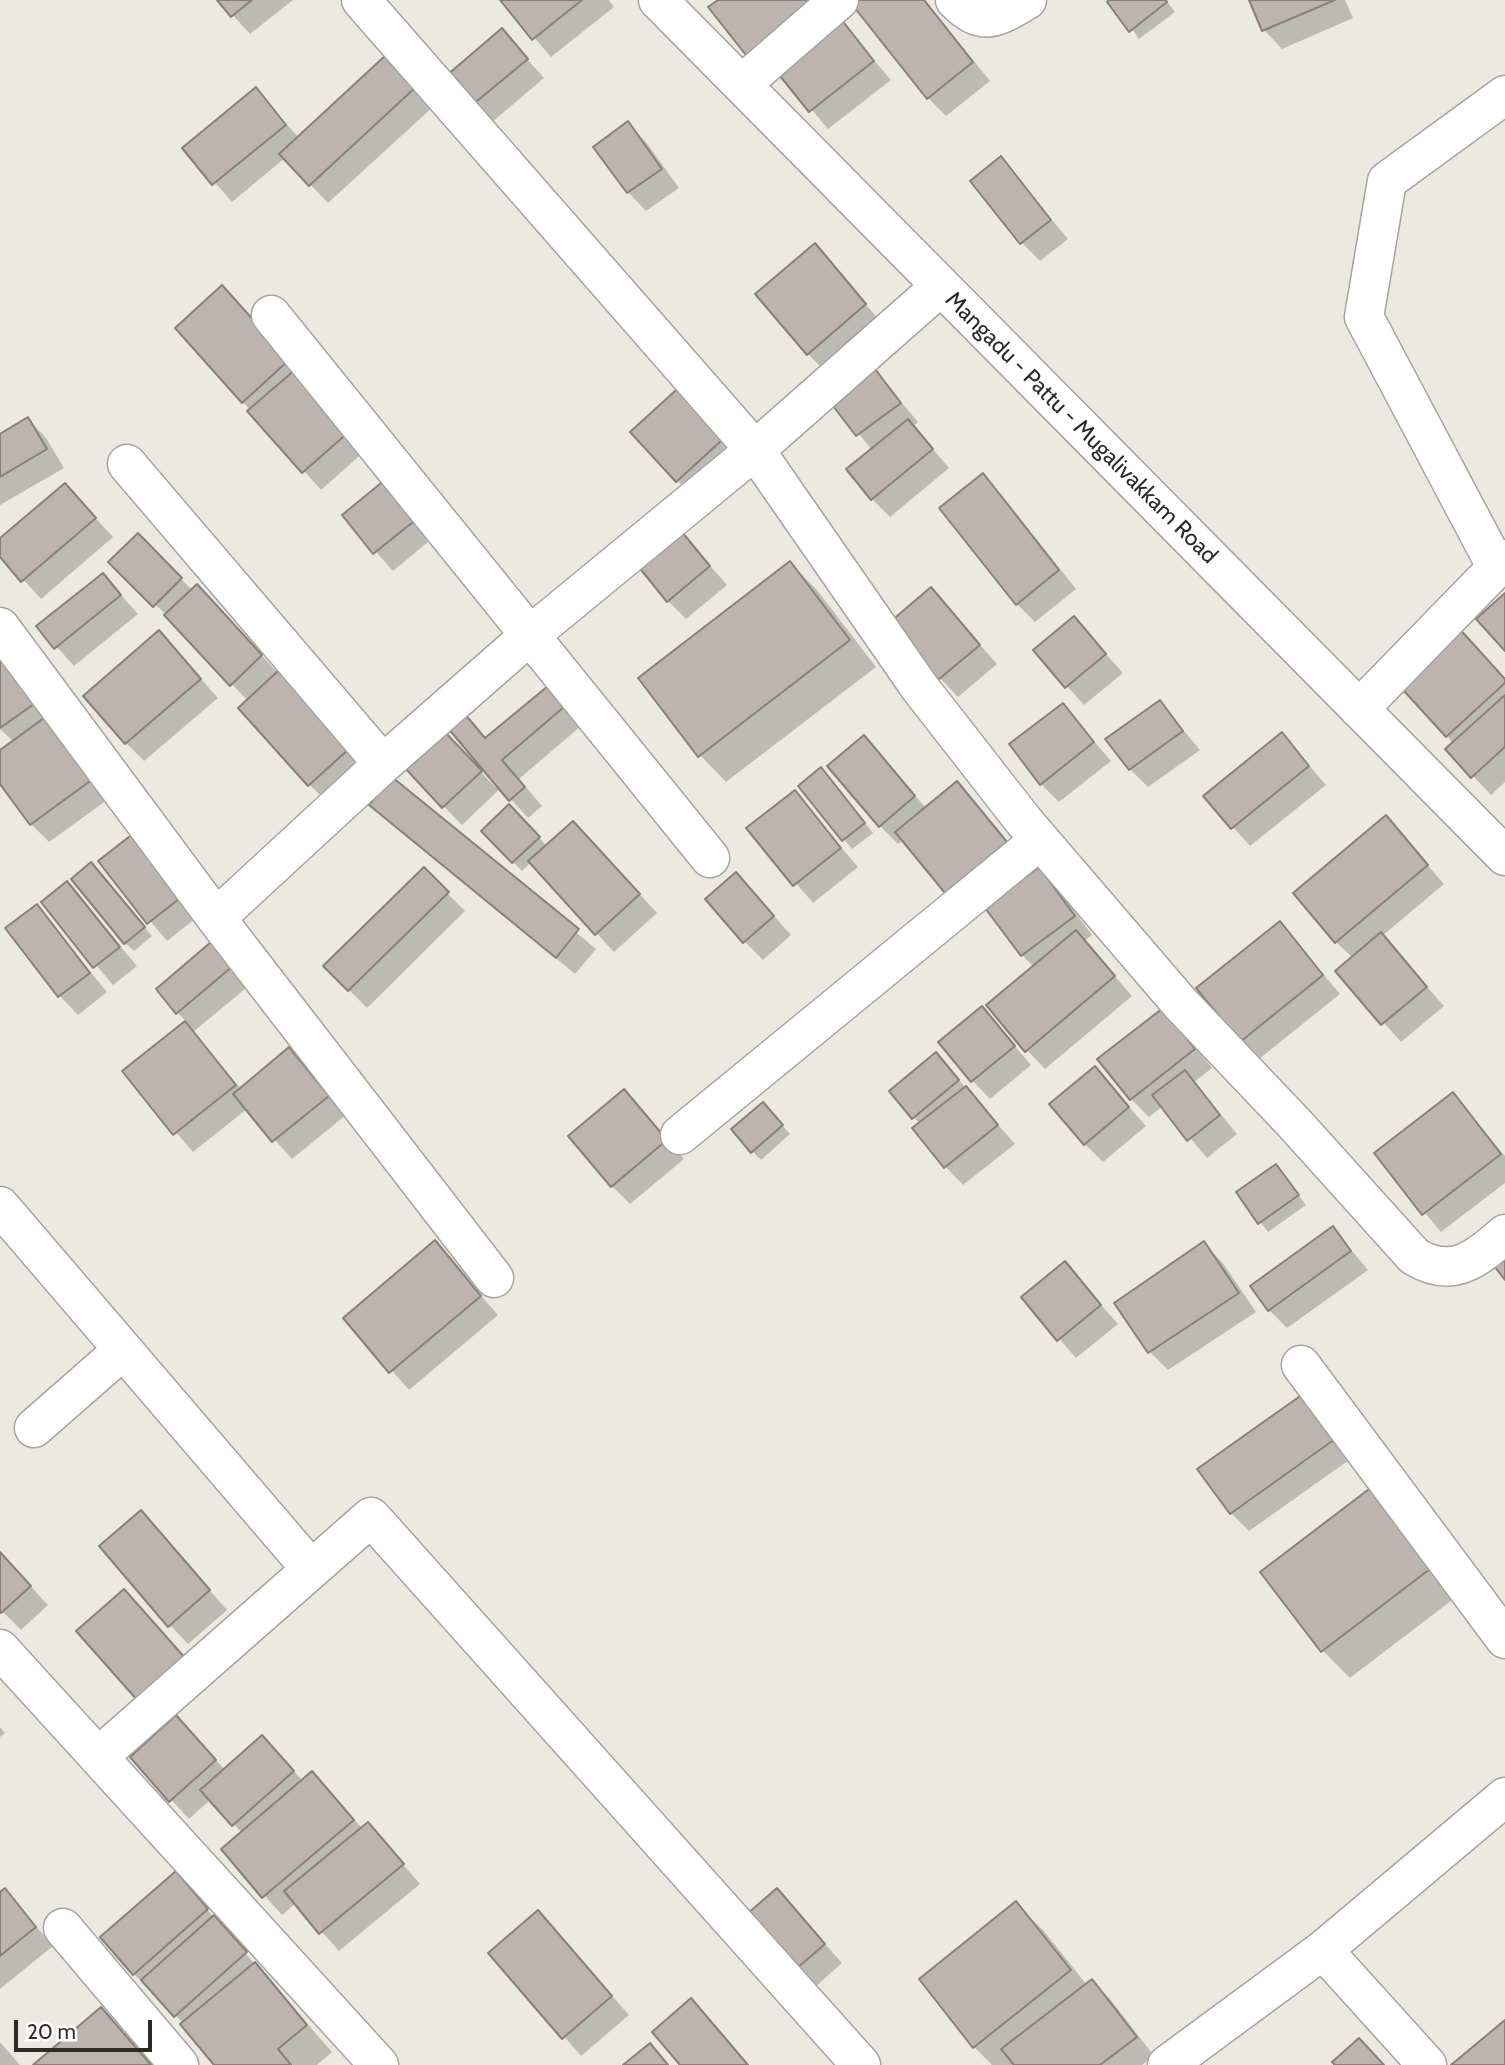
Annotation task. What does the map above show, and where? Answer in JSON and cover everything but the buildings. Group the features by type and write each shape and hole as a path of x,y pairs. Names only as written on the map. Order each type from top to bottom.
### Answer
{"street":[{"path":"361,0 755,450 920,688 1040,840 1180,1003 1295,1124 1414,1256 1429,1266 1454,1266 1473,1261 1505,1234"},
{"name":"Mangadu - Pattu - Mugalivakkam Road","path":"659,0 1505,856"},
{"path":"742,84 839,0"},
{"path":"955,0 972,15 995,18 1027,0"},
{"path":"1359,709 1501,563 1364,317 1387,181 1505,95"},
{"path":"216,918 383,764 529,636 755,450 941,286"},
{"path":"271,315 710,858"},
{"path":"127,464 383,764"},
{"path":"0,628 216,918 494,1278"},
{"path":"680,1135 1040,840"},
{"path":"0,1206 311,1569"},
{"path":"34,1428 123,1350"},
{"path":"1301,1365 1505,1639"},
{"path":"98,1757 371,1517 861,2065"},
{"path":"0,1649 379,2065"},
{"path":"1167,2065 1323,1950 1505,1797"},
{"path":"63,1928 179,2065"},
{"path":"1323,1950 1427,2065"}]}
